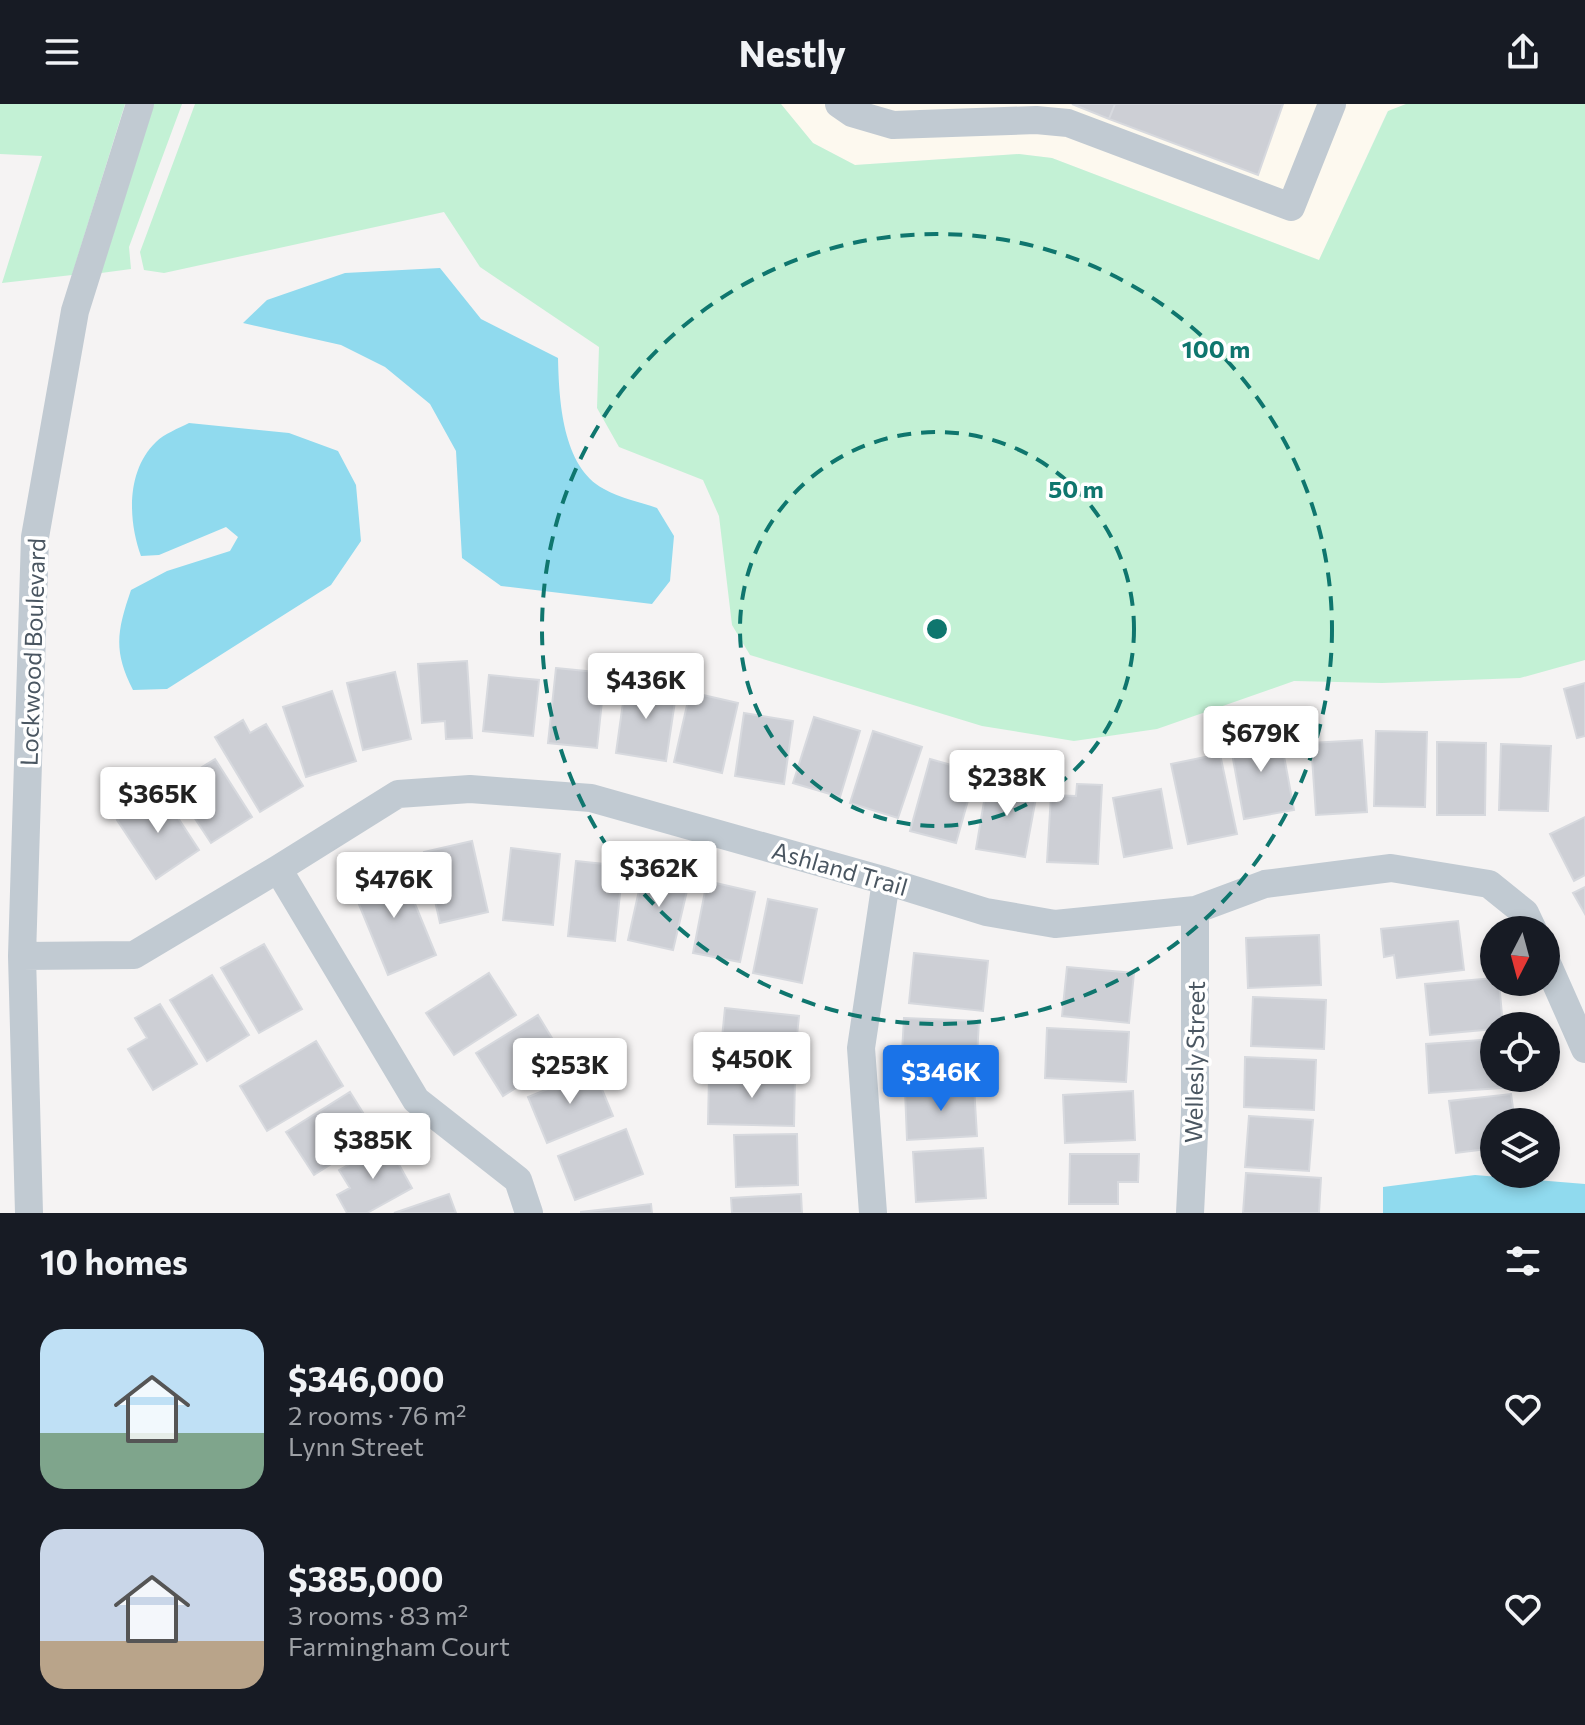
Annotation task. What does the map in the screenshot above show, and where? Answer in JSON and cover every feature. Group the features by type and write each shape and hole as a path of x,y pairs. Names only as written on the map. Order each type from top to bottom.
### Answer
{"street":[{"name":"Lockwood Boulevard","path":"29,1213 12,994 35,537 75,311 140,104"},
{"path":"839,104 852,113 893,125 1036,120 1068,123 1291,207 1332,104"},
{"name":"Ashland Trail","path":"15,945 134,955 398,794 470,789 591,798 986,912 1055,924 1195,910 1265,884 1391,868 1489,884 1526,916"},
{"path":"278,869 416,1100 518,1180 529,1213"},
{"path":"873,1213 861,1048 886,881"},
{"name":"Wellesly Street","path":"1190,1213 1195,1114 1195,910"},
{"path":"1560,993 1585,1049"}],"shaded area":[{"path":"781,104 1406,104 1387,112 1319,260 1052,158 1019,154 855,165 813,143"}],"green space":[{"path":"0,104 125,104 72,275 2,283 42,156 0,154"},
{"path":"154,104 182,104 129,247 131,269 101,273"},
{"path":"195,104 781,104 813,143 855,165 1019,154 1052,158 1319,260 1388,111 1406,104 1585,104 1585,660 1520,678 1382,683 1294,681 1157,729 1074,741 982,726 750,655 732,625 719,516 703,480 619,447 597,408 599,347 480,267 444,212 164,273 144,270 140,252"}],"water":[{"path":"440,268 481,319 558,358 566,431 579,465 590,479 610,492 657,508 674,536 670,581 652,604 501,586 462,558 456,451 430,404 385,367 341,345 243,323 267,300 345,273"},
{"path":"189,423 289,433 338,451 356,485 361,541 331,585 167,689 133,690 122,664 119,641 131,590 167,571 230,551 238,537 226,527 159,555 141,556 132,512 132,496 139,467 156,442"},
{"path":"1475,1175 1480,1175 1480,1188 1560,1188 1560,1182 1585,1184 1585,1213 1383,1213 1383,1187"}],"building":[{"path":"1072,104 1115,104 1109,119"},
{"path":"1115,104 1283,104 1258,175 1109,119"},
{"path":"467,661 472,738 446,739 445,721 422,723 418,664"},
{"path":"556,668 605,673 597,748 548,743"},
{"path":"395,672 411,739 363,750 347,683"},
{"path":"489,675 539,680 533,736 483,731"},
{"path":"626,681 677,688 666,761 616,753"},
{"path":"1585,683 1585,736 1577,738 1564,689"},
{"path":"332,691 356,761 306,777 283,707"},
{"path":"690,692 738,703 722,773 674,762"},
{"path":"744,713 793,721 784,784 735,776"},
{"path":"814,717 860,731 840,797 793,783"},
{"path":"243,720 250,733 266,724 303,786 260,812 215,737"},
{"path":"1279,729 1294,810 1244,819 1229,737"},
{"path":"873,731 922,747 898,818 850,803"},
{"path":"1376,731 1427,732 1425,807 1374,806"},
{"path":"1362,740 1367,812 1316,815 1311,743"},
{"path":"1437,742 1486,743 1485,815 1437,815"},
{"path":"1501,744 1551,746 1548,811 1499,810"},
{"path":"1220,754 1237,834 1188,844 1171,764"},
{"path":"215,759 252,817 211,843 173,785"},
{"path":"930,759 976,772 956,843 910,831"},
{"path":"988,778 1038,787 1025,857 976,849"},
{"path":"1077,784 1102,785 1098,864 1047,862 1051,795 1076,796"},
{"path":"1161,789 1172,848 1124,857 1113,798"},
{"path":"161,792 199,850 156,879 117,820"},
{"path":"1585,817 1585,875 1574,881 1550,834"},
{"path":"472,841 488,912 440,923 424,852"},
{"path":"511,848 560,854 553,925 503,920"},
{"path":"576,861 623,866 615,941 568,936"},
{"path":"399,865 436,955 388,975 351,885"},
{"path":"644,868 690,878 673,950 628,940"},
{"path":"707,881 755,892 740,962 693,953"},
{"path":"1585,887 1585,914 1573,893"},
{"path":"768,899 817,909 802,983 753,973"},
{"path":"1458,921 1464,970 1397,978 1394,955 1384,957 1381,929"},
{"path":"1319,935 1321,985 1248,988 1246,938"},
{"path":"264,944 302,1009 259,1033 221,968"},
{"path":"914,953 988,961 983,1011 909,1003"},
{"path":"1067,967 1134,973 1129,1023 1062,1016"},
{"path":"489,973 516,1015 454,1055 426,1013"},
{"path":"212,975 249,1035 207,1061 170,1000"},
{"path":"1480,979 1480,996 1500,996 1502,1012 1480,1012 1480,1030 1430,1035 1425,984"},
{"path":"1253,997 1326,1000 1324,1049 1251,1046"},
{"path":"160,1004 197,1064 153,1090 128,1049 147,1038 135,1018"},
{"path":"725,1008 799,1016 794,1065 720,1058"},
{"path":"538,1015 564,1058 503,1096 476,1053"},
{"path":"904,1018 979,1021 976,1073 901,1070"},
{"path":"1047,1028 1129,1032 1126,1082 1045,1078"},
{"path":"1480,1040 1480,1089 1429,1093 1426,1044"},
{"path":"316,1041 343,1086 267,1131 240,1086"},
{"path":"1245,1057 1316,1060 1314,1110 1244,1107"},
{"path":"594,1070 613,1116 547,1143 528,1097"},
{"path":"709,1075 795,1077 794,1126 708,1124"},
{"path":"974,1086 977,1136 907,1140 905,1090"},
{"path":"1133,1091 1135,1140 1065,1143 1063,1095"},
{"path":"350,1092 377,1135 314,1175 286,1132"},
{"path":"1511,1094 1513,1108 1480,1108 1480,1150 1456,1153 1449,1101"},
{"path":"1249,1116 1313,1120 1309,1171 1245,1167"},
{"path":"626,1129 643,1174 575,1200 558,1156"},
{"path":"797,1134 798,1185 736,1187 734,1135"},
{"path":"387,1143 412,1188 367,1213 347,1213 337,1195 350,1188 339,1170"},
{"path":"983,1148 986,1198 916,1202 913,1152"},
{"path":"1070,1154 1139,1154 1138,1182 1118,1182 1118,1204 1069,1204"},
{"path":"1246,1173 1321,1178 1319,1213 1243,1213"},
{"path":"449,1194 456,1213 394,1213"},
{"path":"801,1194 802,1213 732,1213 731,1198"},
{"path":"651,1204 652,1213 581,1213 581,1212"}]}
